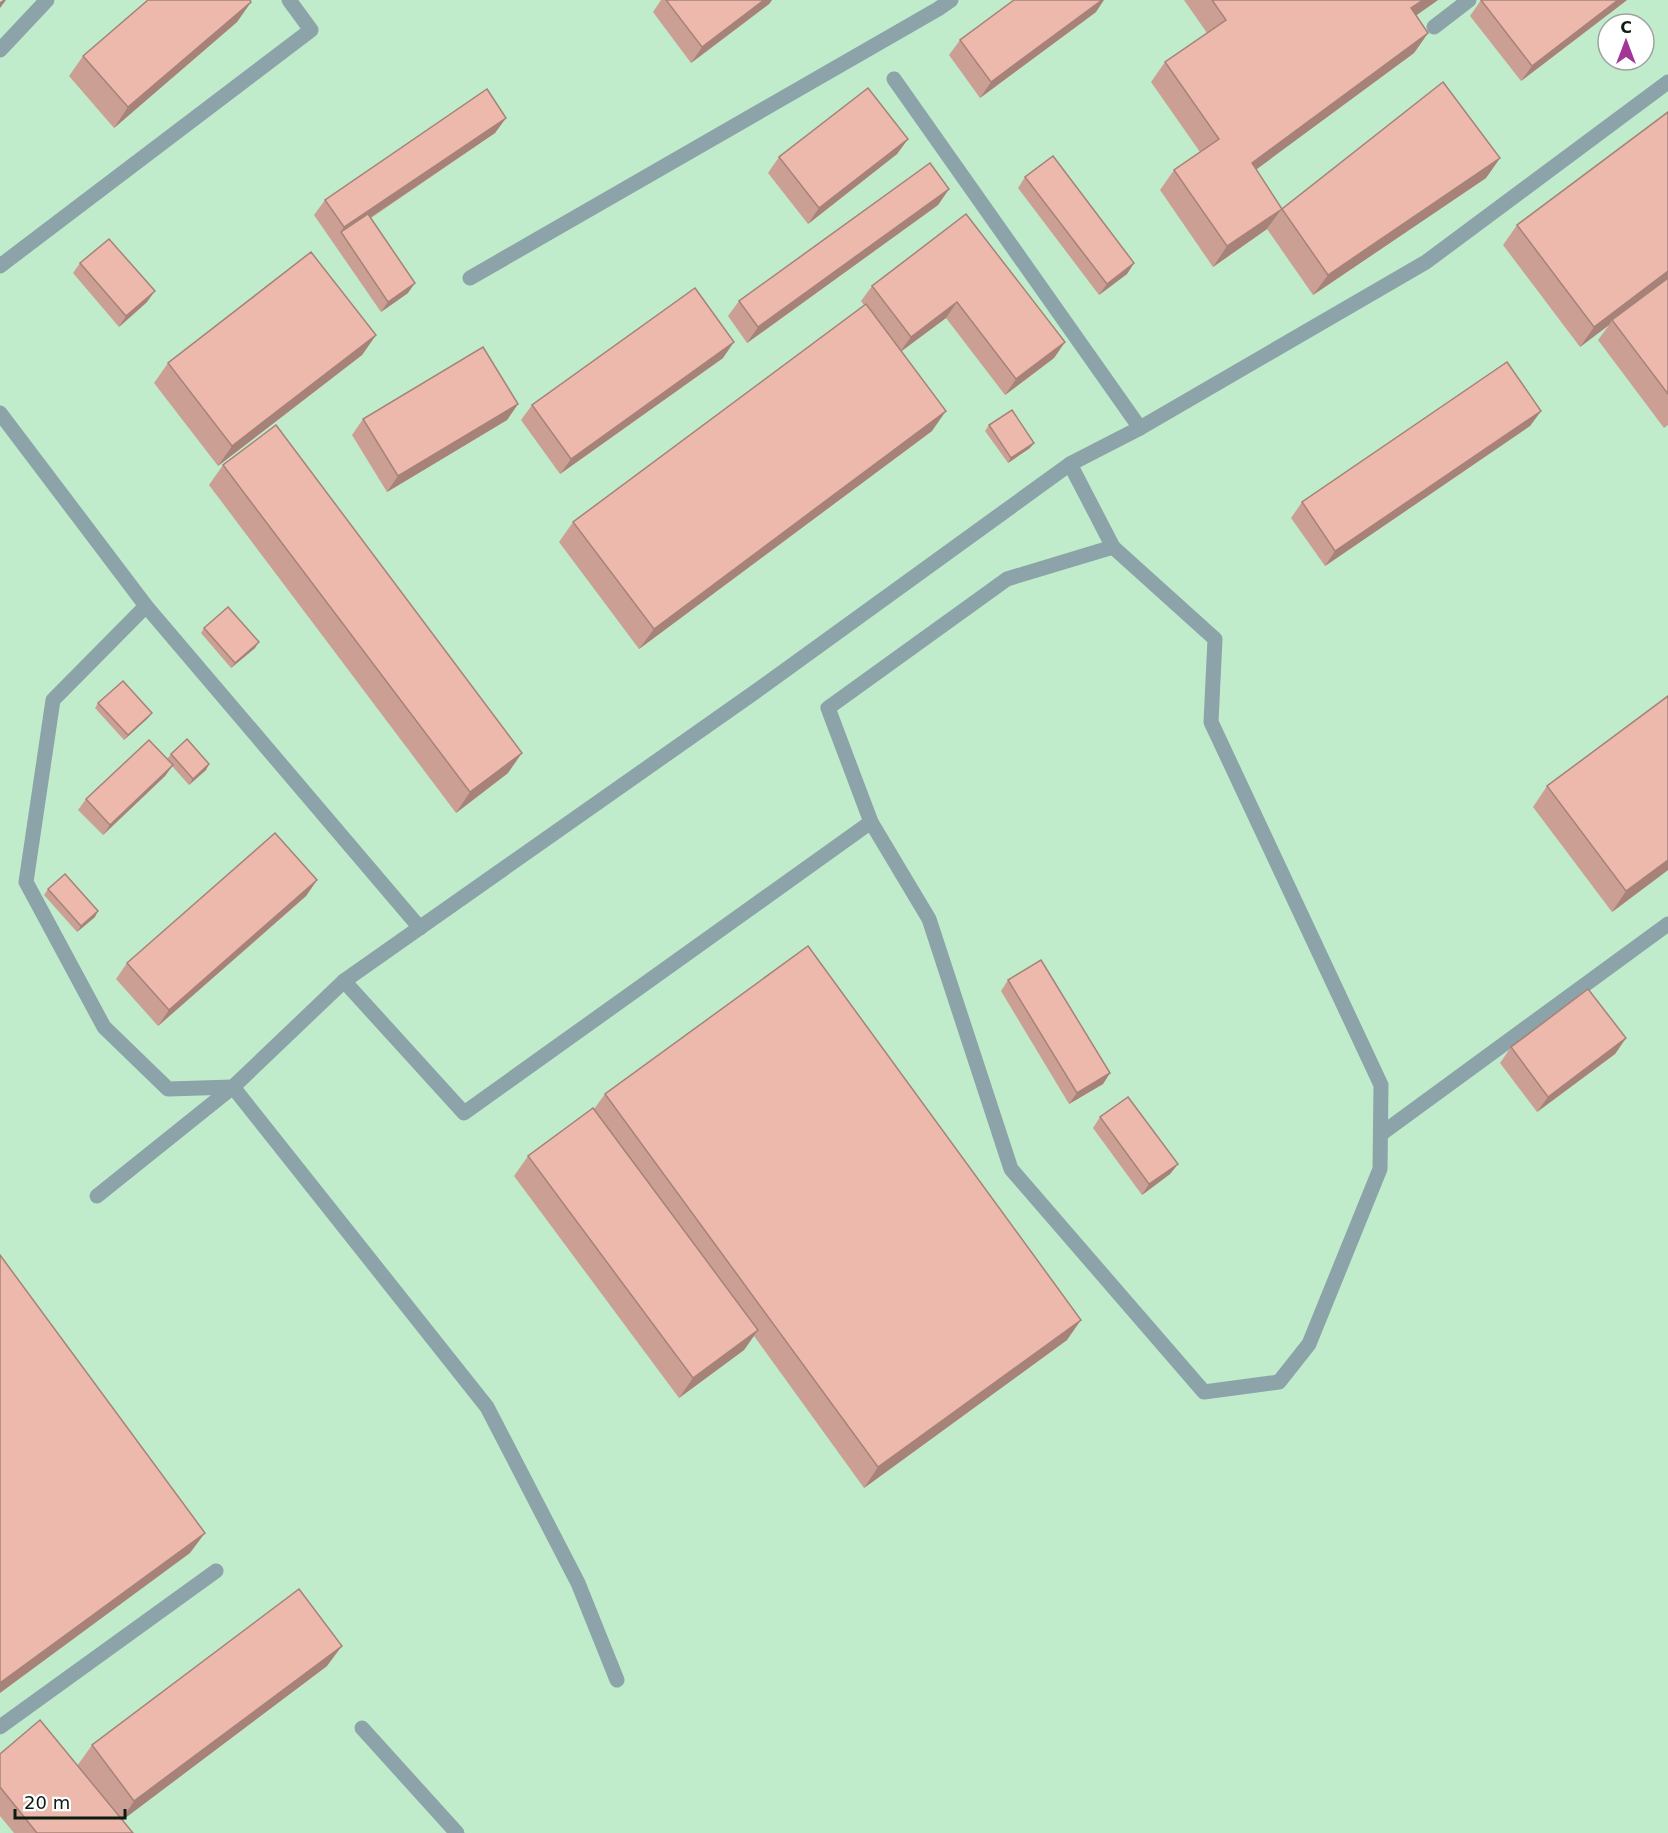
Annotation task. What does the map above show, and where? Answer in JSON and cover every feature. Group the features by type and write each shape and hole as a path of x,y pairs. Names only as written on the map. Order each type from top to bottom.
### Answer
{"lane":[{"path":"0,50 48,0"},
{"path":"0,266 311,30 289,0"},
{"path":"470,278 951,0"},
{"path":"1434,27 1469,0"},
{"path":"894,79 1140,428"},
{"path":"97,1196 233,1087 345,981 755,692 1070,464 1140,428 1426,262 1668,82"},
{"path":"0,413 146,606 420,927"},
{"path":"1070,464 1113,547 1215,639 1211,722 1381,1085 1380,1169 1309,1344 1280,1382 1203,1392 1011,1169 929,919 871,822 828,708 1007,579 1113,547"},
{"path":"146,606 53,700 26,882 104,1026 168,1089 233,1087"},
{"path":"345,981 464,1113 871,822"},
{"path":"1381,1134 1668,924"},
{"path":"233,1087 487,1407 578,1583 617,1680"},
{"path":"0,1727 216,1571"},
{"path":"362,1728 457,1833"}],"building":[{"path":"148,0 250,0 251,2 128,107 83,56"},
{"path":"666,0 764,0 702,47"},
{"path":"1014,0 1102,0 991,82 960,40"},
{"path":"1212,0 1423,0 1411,8 1428,33 1252,163 1282,209 1227,246 1174,170 1219,139 1165,62 1226,20"},
{"path":"1481,0 1618,0 1602,12 1596,12 1596,17 1532,66"},
{"path":"1443,82 1500,158 1328,275 1282,209"},
{"path":"868,88 908,139 819,208 779,157"},
{"path":"487,89 506,118 344,227 325,200"},
{"path":"1668,112 1668,271 1594,327 1517,225"},
{"path":"1053,156 1134,263 1107,284 1025,177"},
{"path":"930,163 949,189 758,327 739,301"},
{"path":"368,214 415,283 388,302 341,232"},
{"path":"966,214 1065,342 1016,379 957,302 911,337 872,286"},
{"path":"109,239 155,291 126,316 80,263"},
{"path":"311,252 376,335 232,446 168,363"},
{"path":"1668,278 1668,394 1612,320"},
{"path":"695,288 734,342 571,459 532,405"},
{"path":"866,304 946,411 654,629 573,522"},
{"path":"483,347 518,404 398,476 363,419"},
{"path":"1507,362 1541,411 1335,551 1302,502"},
{"path":"1012,410 1034,443 1011,458 989,425"},
{"path":"276,425 522,753 470,792 223,465"},
{"path":"228,607 259,642 235,663 204,628"},
{"path":"123,681 152,713 128,735 98,703"},
{"path":"1668,696 1668,860 1626,891 1547,786"},
{"path":"187,739 209,764 193,779 171,754"},
{"path":"149,740 173,765 110,825 86,799"},
{"path":"275,833 317,880 169,1010 127,963"},
{"path":"65,874 98,911 81,926 48,889"},
{"path":"808,946 1081,1320 878,1467 605,1094"},
{"path":"1041,960 1110,1073 1077,1093 1008,980"},
{"path":"1588,989 1626,1038 1548,1097 1511,1047"},
{"path":"1128,1097 1178,1164 1149,1184 1100,1117"},
{"path":"593,1108 758,1330 693,1378 528,1156"},
{"path":"0,1255 205,1533 0,1683"},
{"path":"299,1589 342,1646 134,1801 92,1745"},
{"path":"40,1720 133,1833 37,1833 0,1787 0,1754"}]}
